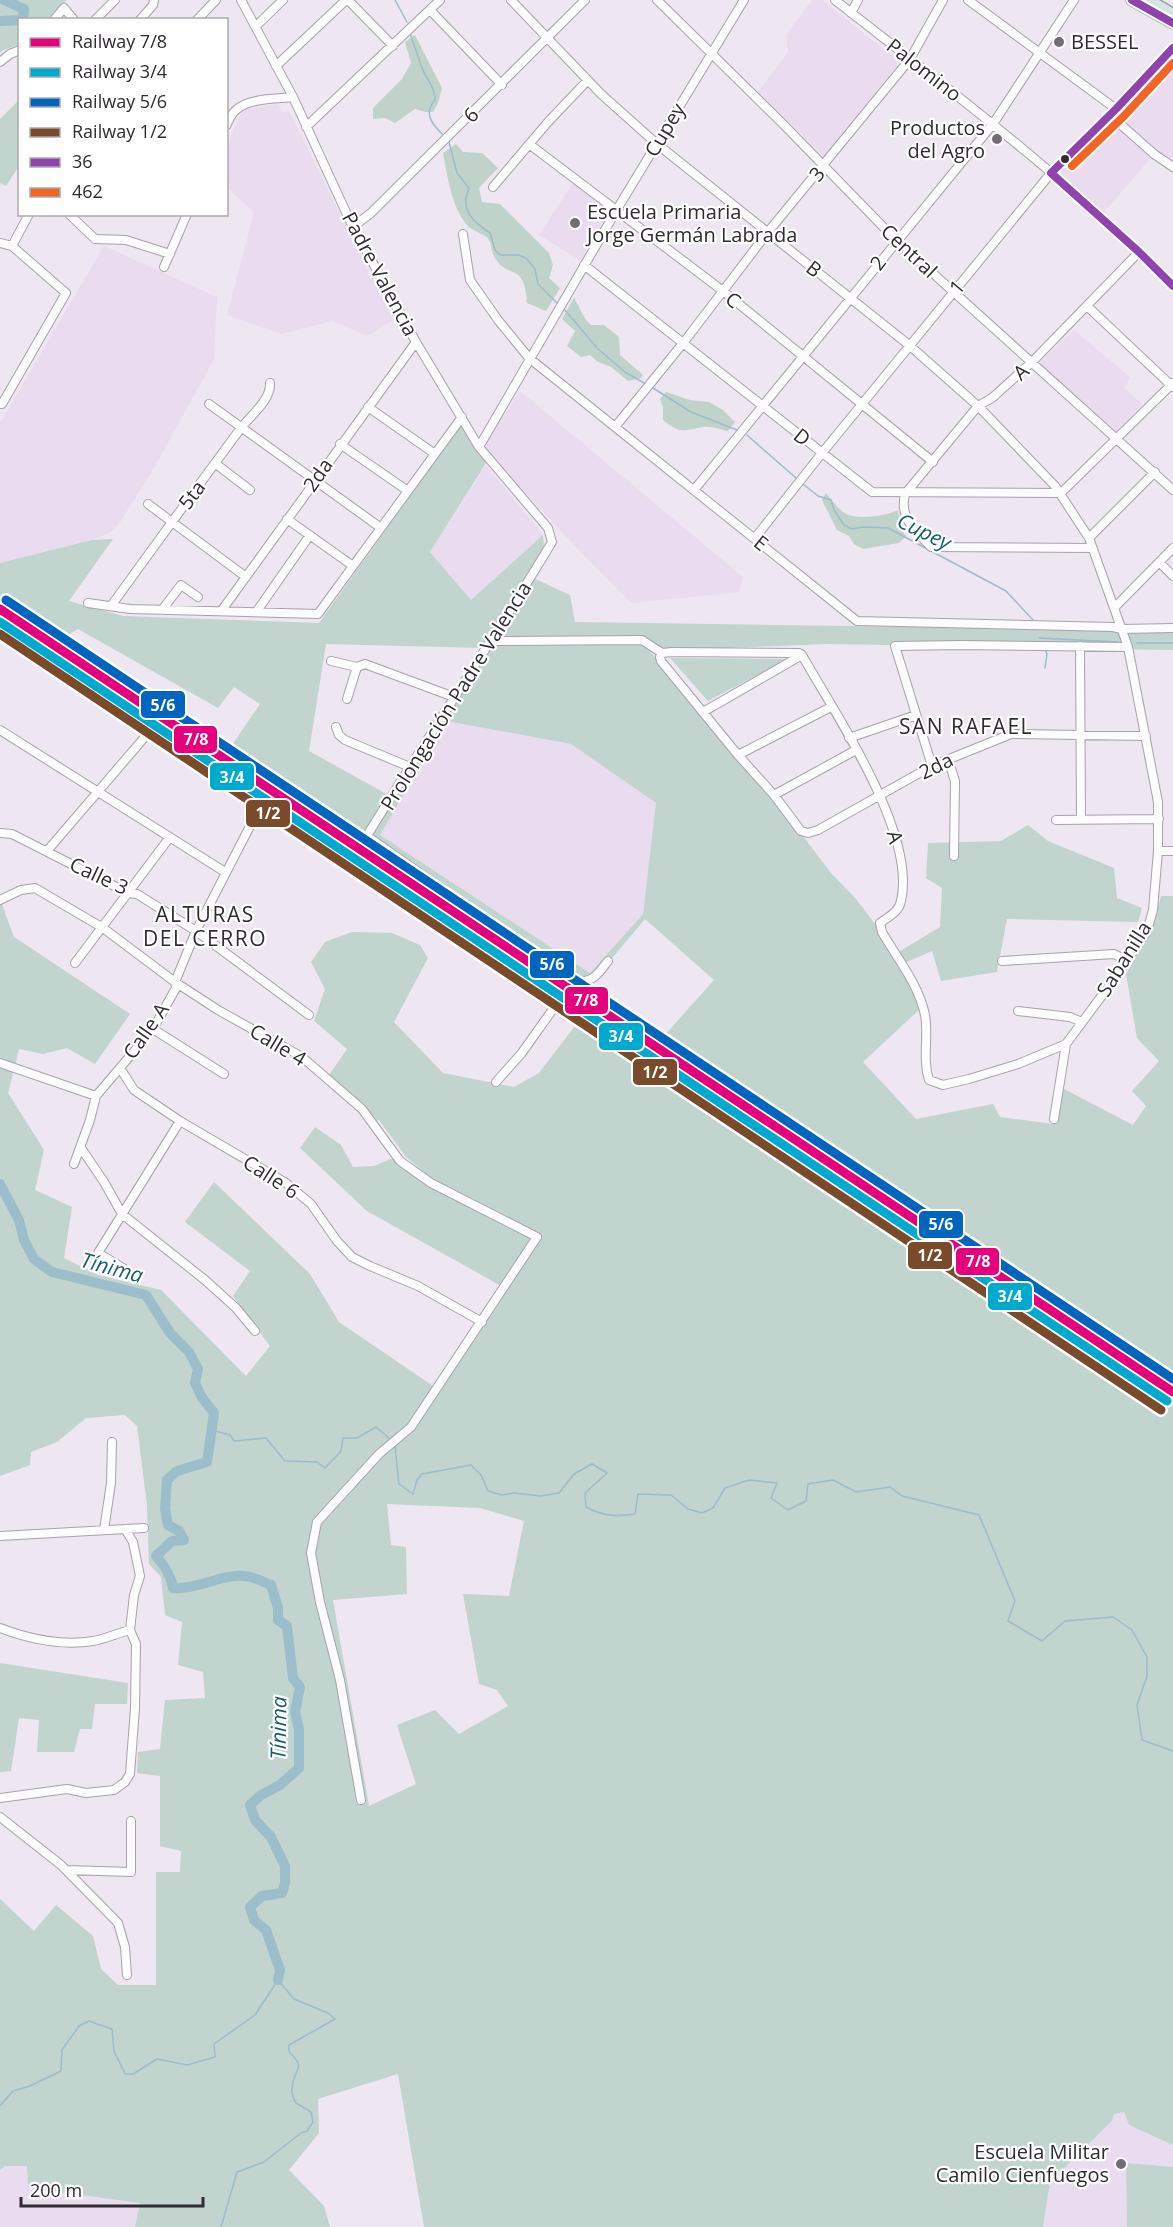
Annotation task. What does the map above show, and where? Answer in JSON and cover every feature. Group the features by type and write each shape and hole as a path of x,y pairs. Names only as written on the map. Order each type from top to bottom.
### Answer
{"main road":[{"path":"1132,0 1173,23"},
{"path":"1149,0 1173,14"}],"street":[{"path":"97,18 115,0"},
{"path":"146,18 154,0"},
{"path":"199,18 216,0"},
{"name":"Padre Valencia","path":"241,0 293,98 354,226 416,342 479,447 548,528"},
{"path":"256,26 283,0"},
{"path":"276,66 347,0 393,45"},
{"path":"306,127 440,0"},
{"name":"B","path":"511,0 587,81 657,144 909,345 978,406 1046,475 1061,493 1089,538 1128,647"},
{"name":"6","path":"354,226 371,213 502,85 585,0"},
{"name":"Central","path":"657,0 896,240 1173,490"},
{"name":"Cupey","path":"479,447 616,211 744,0"},
{"name":"Palomino","path":"835,0 1052,173 1173,286"},
{"path":"851,13 858,0"},
{"name":"3","path":"615,427 684,342 768,232 910,59 943,0"},
{"path":"968,0 1040,53 1113,112 1154,154 1173,167"},
{"name":"2","path":"694,490 993,124 1074,0"},
{"path":"56,18 64,8 72,18"},
{"path":"430,10 502,85"},
{"name":"1","path":"755,538 909,345 1052,173 1173,48"},
{"path":"0,62 18,51"},
{"path":"493,187 587,81"},
{"path":"228,122 238,107 256,102 293,98"},
{"name":"C","path":"529,144 723,291 933,462"},
{"path":"12,246 28,216"},
{"path":"71,216 95,239 126,240 170,254"},
{"path":"164,267 186,216"},
{"name":"E","path":"463,234 470,280 529,358 857,621 1122,629 1173,628"},
{"path":"0,243 12,246 66,293 0,404"},
{"name":"A","path":"905,494 978,406 992,398 1032,362 1139,252"},
{"name":"D","path":"584,265 872,492 905,494 1061,493"},
{"path":"1061,493 1172,385 1087,306"},
{"name":"2da","path":"222,610 416,342"},
{"name":"5ta","path":"111,606 171,522 269,393 270,383"},
{"path":"209,404 381,528"},
{"path":"368,407 435,454"},
{"path":"88,603 162,610 318,614 462,417"},
{"path":"468,428 478,434 487,431"},
{"path":"340,444 408,492"},
{"path":"216,464 249,490"},
{"path":"1089,538 1155,472"},
{"path":"905,494 902,507 906,517 931,547 1092,548"},
{"path":"147,504 246,577"},
{"path":"287,519 353,566"},
{"name":"Prolongación Padre Valencia","path":"346,857 366,837 454,696 492,641 552,542 548,528"},
{"path":"257,611 310,535"},
{"path":"1113,608 1173,548"},
{"path":"1159,562 1173,576"},
{"path":"162,610 181,585 198,597"},
{"path":"1,639 80,675 156,723 392,891 558,1002 521,1054 496,1082"},
{"path":"492,641 642,640 662,653 799,653 802,655"},
{"path":"932,766 895,646 1128,647"},
{"path":"1080,646 1081,819"},
{"name":"Sabanilla","path":"1054,1119 1066,1044 1147,931 1153,910 1158,851 1158,802 1128,647"},
{"path":"662,653 661,662 774,795 856,750"},
{"path":"703,712 802,655"},
{"name":"A","path":"802,655 881,795 897,838 903,876 901,902 894,914 880,923 882,932 921,999 926,1018 926,1070 929,1080 943,1085 969,1079 1018,1064 1066,1044"},
{"path":"331,661 357,667 365,664 454,696"},
{"path":"347,699 357,667"},
{"path":"126,685 230,748 366,837 502,931 581,981 587,982 595,977 608,961"},
{"path":"738,755 831,707"},
{"path":"849,738 916,715"},
{"path":"47,851 156,723"},
{"path":"336,727 339,735 345,740 410,767"},
{"path":"0,730 225,872"},
{"name":"2da","path":"774,795 801,831 808,833 818,830 932,766 1011,734 1146,736"},
{"path":"948,759 955,781 954,856"},
{"name":"Calle A","path":"74,1164 96,1096 153,1029 176,988 175,982 196,931 264,800"},
{"path":"1056,820 1159,819"},
{"name":"Calle 3","path":"1,833 12,834 128,893 137,894 196,931 309,1015"},
{"path":"75,963 170,837"},
{"path":"1158,851 1173,852"},
{"name":"Calle 4","path":"0,900 21,890 35,888 103,928 175,982 218,1010 302,1057 362,1108 400,1161 459,1198 537,1237 482,1322"},
{"path":"1002,960 1114,954 1126,960"},
{"path":"1018,1011 1070,1017 1082,1022"},
{"path":"153,1029 224,1074"},
{"path":"0,1063 96,1096"},
{"name":"Calle 6","path":"120,1068 134,1090 180,1122 286,1183 311,1204 337,1241 352,1257 418,1286 482,1322"},
{"path":"123,1268 98,1253 180,1122"},
{"path":"81,1148 122,1214 205,1280 236,1308 255,1330"},
{"path":"362,1800 340,1680 320,1602 311,1553 317,1522 379,1454 411,1427 482,1322"},
{"path":"104,1530 111,1483 112,1442"},
{"path":"0,1536 144,1528"},
{"path":"0,1798 67,1789 86,1793 114,1790 126,1782 130,1774 135,1708 136,1644 130,1629 132,1605 140,1576 133,1542 125,1529"},
{"path":"0,1628 30,1639 59,1642 93,1641 130,1629"},
{"path":"0,1817 67,1870 118,1923 125,1947 127,1975"},
{"path":"67,1870 131,1872 131,1821"}],"shaded area":[{"path":"0,0 67,0 51,18 18,18 18,45 0,53"},
{"path":"812,0 822,0 900,62 824,157 758,92 788,52 786,35"},
{"path":"1173,57 1173,162 1157,152 1116,118"},
{"path":"18,101 18,170 6,186 0,183 0,119"},
{"path":"278,104 282,113 289,111 393,320 368,336 332,321 281,334 227,315 254,213 228,188 228,143 244,110"},
{"path":"1110,115 1154,154 1100,217 1051,173"},
{"name":"Escuela Primaria Jorge Germán Labrada","path":"573,183 609,211 581,261 539,235"},
{"path":"104,246 217,297 214,359 154,468 119,524 109,533 92,540 0,563 0,423"},
{"path":"1074,330 1131,378 1124,387 1142,404 1116,432 1038,364"},
{"path":"520,391 743,577 739,592 632,603 586,558 483,447"},
{"path":"461,425 486,463 430,552 471,600 543,535 544,547 527,575 570,595 575,622 1114,630 1173,628 1173,650 829,644 650,651 831,873 856,899 897,953 940,927 942,888 926,878 928,843 1001,841 1028,825 1048,841 1114,868 1117,898 1142,908 1138,922 1007,919 997,972 941,981 932,951 902,964 921,1008 863,1062 916,1119 993,1104 1000,1117 1053,1124 1064,1089 1133,1125 1146,1106 1132,1091 1159,1061 1137,1038 1126,974 1154,924 1161,896 1173,896 1173,2145 1129,2125 1124,2112 1114,2114 1112,2121 1050,2182 1043,2227 424,2227 398,2074 318,2099 319,2133 289,2170 324,2206 330,2227 135,2227 140,2203 28,2188 27,2166 5,2166 0,2170 0,1899 34,1931 56,1905 93,1936 101,1969 118,1985 156,1985 156,1872 180,1872 181,1851 160,1846 160,1776 137,1773 138,1752 160,1749 165,1700 205,1698 203,1672 178,1665 182,1622 165,1615 161,1577 149,1564 147,1505 137,1426 125,1415 86,1418 57,1442 31,1452 30,1465 0,1476 0,899 14,937 130,1014 95,1064 67,1048 43,1054 19,1049 8,1093 44,1150 35,1190 72,1207 64,1258 98,1275 161,1290 246,1376 270,1346 233,1296 250,1271 185,1222 214,1182 310,1274 339,1322 436,1388 503,1287 367,1211 300,1148 315,1127 341,1145 353,1167 374,1166 398,1156 423,1183 535,1240 540,1233 430,1177 406,1157 379,1120 374,1122 329,1075 347,1049 314,1021 325,989 311,962 325,942 352,932 392,933 420,945 428,958 394,1022 443,1073 514,1087 539,1073 578,1022 558,1002 156,724 0,630 0,563 92,540 113,539 69,601 123,616 319,623","holes":["78,629 218,708 234,687 260,704 230,748 59,640","326,644 483,648 390,796 309,751","447,721 571,744 656,803 643,914 590,973 380,835","645,919 714,980 663,1037 586,989","588,997 1097,1341 1002,1284 586,1005 582,1011","387,1504 480,1508 524,1521 509,1596 463,1594 479,1684 497,1690 508,1706 459,1734 435,1710 397,1725 416,1784 369,1806 333,1600 407,1594 406,1547 391,1545"]},
{"path":"486,465 543,535 471,600 430,552"},
{"path":"670,658 787,659 708,701"},
{"path":"447,720 571,744 656,803 643,914 590,973 380,835"},
{"path":"0,1663 128,1683 127,1704 95,1704 92,1729 80,1729 74,1752 37,1752 39,1720 19,1718 11,1771 0,1772"},
{"name":"Escuela Militar Camilo Cienfuegos","path":"1124,2112 1129,2125 1173,2145 1173,2227 1043,2227 1050,2182 1112,2121 1114,2114"},
{"path":"1126,2163 1173,2167 1173,2227 1127,2227"},
{"path":"5,2166 27,2166 28,2188 141,2203 135,2227 0,2227 0,2170"}],"green space":[{"path":"415,35 442,88 438,103 433,112 415,109 395,123 385,118 373,119 373,108 402,79 411,63 405,42"},
{"path":"456,144 463,152 482,153 498,168 479,188 482,202 500,204 549,253 553,265 549,278 560,288 546,311 527,303 523,281 515,273 500,265 494,256 489,240 468,226 461,216 451,190 443,153"},
{"path":"574,298 591,325 604,325 619,337 620,355 643,375 641,378 628,381 611,367 598,362 590,355 581,357 567,346 575,331 562,319"},
{"path":"666,392 690,400 709,402 723,410 735,422 728,431 707,427 683,430 674,428 663,420 660,399"},
{"path":"826,493 840,510 851,516 872,516 898,510 901,529 906,536 899,543 863,549 854,544 849,536 837,530 822,500"}],"waterway":[{"path":"4,0 24,9 23,18"},
{"name":"Cupey","path":"395,0 407,22"},
{"path":"0,21 18,20"},
{"name":"Cupey","path":"410,34 422,68 434,91 435,100 431,105 430,118 442,134"},
{"name":"Cupey","path":"449,142 457,173 469,188 466,197 468,213 490,233 495,250 500,255 518,255 526,258 535,269 538,284 557,303"},
{"name":"Cupey","path":"564,309 598,349 625,372 644,383"},
{"name":"Cupey","path":"653,388 691,412 737,430"},
{"name":"Cupey","path":"747,435 796,478"},
{"name":"Cupey","path":"803,484 818,496 831,500 834,510 844,525 852,529 888,528 1006,591 1033,620"},
{"path":"1039,638 1117,642"},
{"path":"1137,643 1173,643"},
{"name":"Cupey","path":"1045,650 1047,654 1045,668"},
{"name":"Tínima","path":"0,1184 19,1220 24,1240 34,1259 52,1272 146,1295 170,1333 189,1352 198,1369 195,1383 201,1396 214,1413 207,1462 177,1471 167,1480 165,1509 168,1525 179,1531 184,1540 172,1541 156,1556 167,1571 173,1588 191,1587 235,1576 251,1577 271,1585 278,1608 278,1620 287,1626 293,1678 300,1687 295,1712 299,1729 299,1768 280,1785 261,1795 250,1805 255,1820 271,1837 285,1866 285,1883 282,1893 262,1896 250,1907 254,1920 266,1930 280,1970 278,1980"},
{"path":"212,1430 230,1435 234,1441 266,1438 285,1461 317,1462 325,1468 341,1451 343,1438 357,1438 376,1427 391,1440"},
{"path":"395,1447 399,1484 413,1494 417,1480 422,1474 471,1465 481,1475 488,1491 502,1495 514,1493 541,1496 559,1493 574,1474 592,1464 607,1473 585,1493 586,1507 609,1515 635,1514 638,1494 671,1495 688,1509 702,1513 713,1508 725,1488 749,1480 777,1483 771,1498 788,1510 806,1501 808,1484 833,1480 856,1492 890,1487 902,1496 979,1515 1015,1601 1008,1621 1042,1641 1065,1621 1113,1617 1132,1630 1147,1657 1147,1676 1137,1705 1142,1740 1173,1751"},
{"path":"0,2106 13,2091 30,2086 61,2071 62,2050 79,2026 89,2021 112,2029 114,2051 125,2074 133,2074 157,2059 187,2065 215,2057 214,2044 255,2015 278,1980 294,1999 328,2013 335,2019 289,2045 289,2052 299,2066 293,2082 293,2096 296,2103 311,2112 313,2122 307,2131 301,2133 264,2162 237,2172 221,2227"}],"rail line":[{"name":"5/6","path":"6,600 1173,1379"},
{"name":"7/8","path":"0,609 1173,1392"},
{"name":"3/4","path":"0,622 1167,1401"},
{"name":"1/2","path":"0,634 1161,1410"}],"transit line":[{"name":"36","path":"1132,0 1173,23"},
{"name":"36","path":"1051,173 1116,109 1173,48"},
{"name":"462","path":"1072,166 1124,116 1173,63"},
{"name":"36","path":"1051,173 1139,252 1173,286"}],"place":[{"name":"BESSEL","path":"1059,42"},
{"name":"Productos del Agro","path":"997,139"},
{"name":"Escuela Primaria Jorge Germán Labrada","path":"575,223"},
{"name":"Escuela Militar Camilo Cienfuegos","path":"1121,2164"}],"district":[{"name":"SAN RAFAEL","path":"966,727"},
{"name":"ALTURAS DEL CERRO","path":"205,927"}]}
